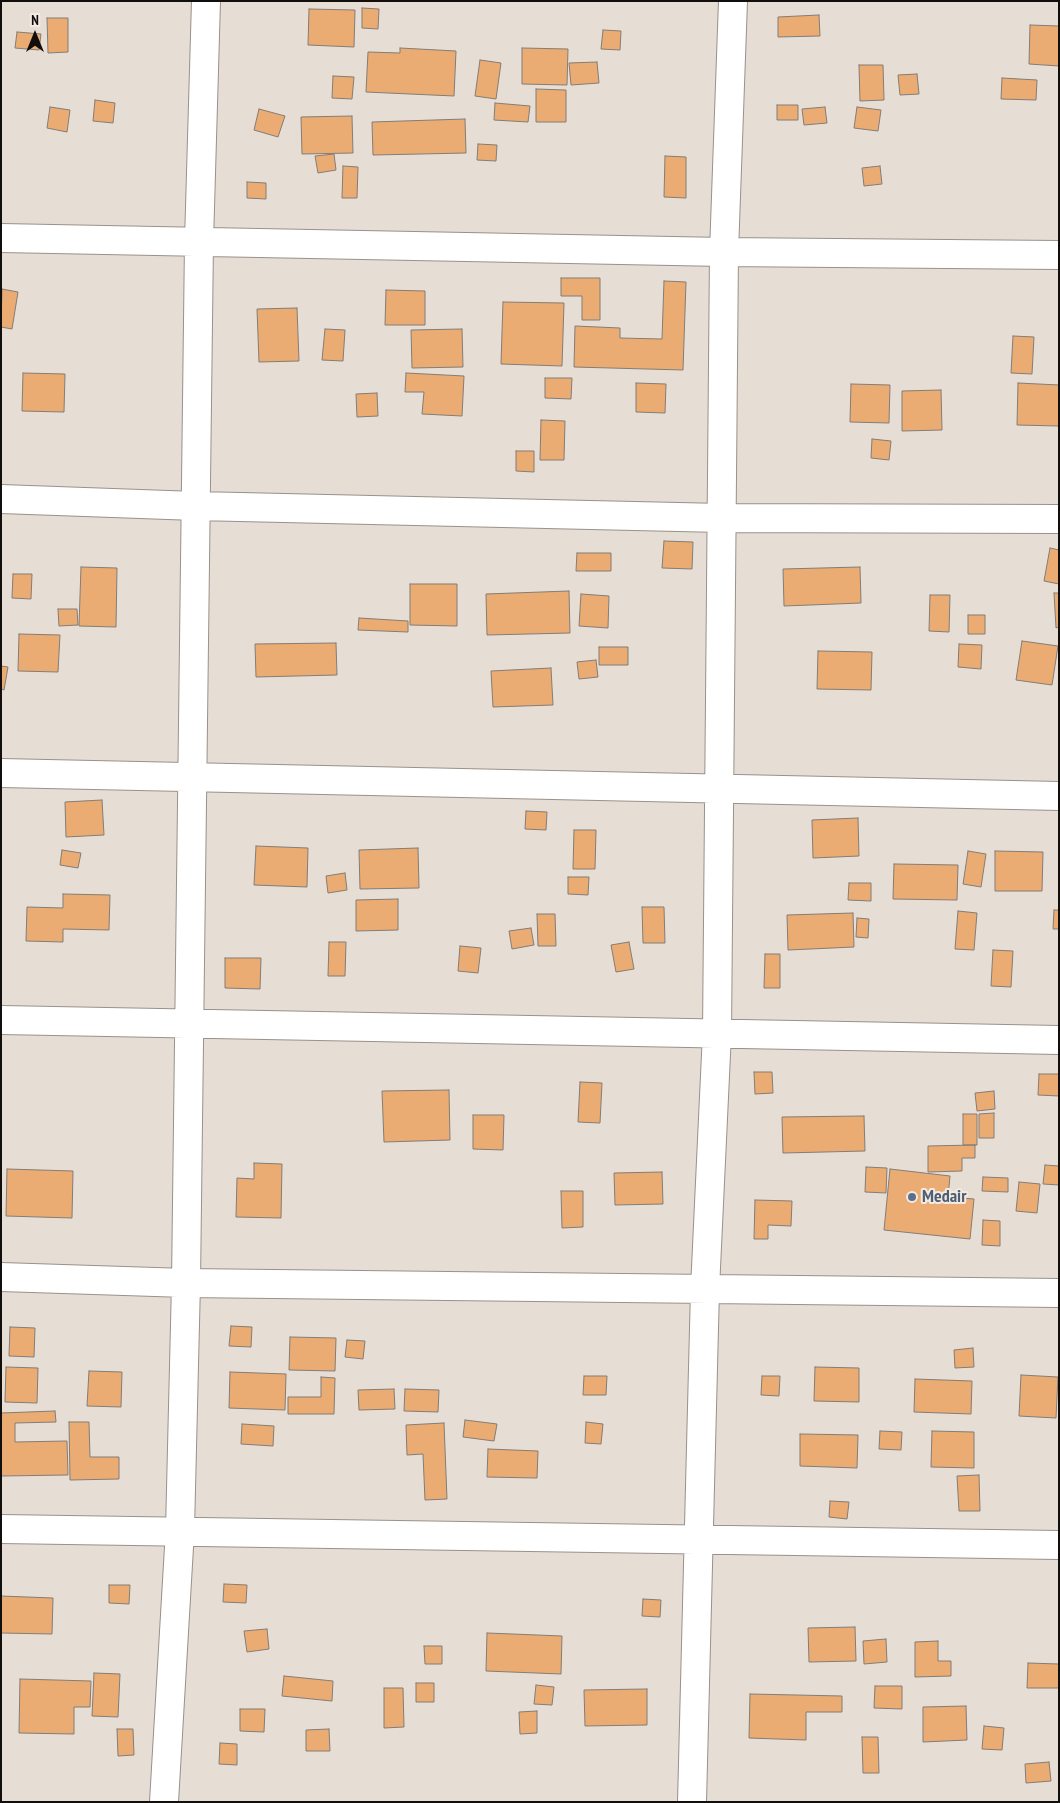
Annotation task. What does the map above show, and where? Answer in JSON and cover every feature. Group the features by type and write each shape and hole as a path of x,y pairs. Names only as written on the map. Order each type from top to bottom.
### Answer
{"street":[{"path":"164,1802 180,1530 186,1283 199,242 206,1"},
{"path":"692,1802 705,1289 716,1033 724,252 733,1"},
{"path":"1,238 724,252 1059,256"},
{"path":"1,499 196,506 722,518 1059,519"},
{"path":"1,773 1059,796"},
{"path":"1,1020 189,1022 1059,1040"},
{"path":"1,1277 186,1283 1059,1293"},
{"path":"1,1528 1059,1545"}],"building":[{"path":"362,8 379,9 378,29 362,28"},
{"path":"309,9 355,10 354,47 308,45"},
{"path":"819,15 820,36 778,37 778,17"},
{"path":"47,18 68,18 68,52 48,53"},
{"path":"1030,25 1059,26 1059,66 1029,64"},
{"path":"603,30 621,31 620,50 601,49"},
{"path":"17,32 41,34 39,50 15,48"},
{"path":"400,48 456,51 454,96 366,92 368,52 400,53"},
{"path":"522,48 568,49 567,85 522,84"},
{"path":"480,60 501,63 496,99 475,96"},
{"path":"597,62 599,83 571,85 569,63"},
{"path":"859,65 883,65 884,100 860,101"},
{"path":"917,74 919,94 900,95 898,75"},
{"path":"333,76 354,77 352,99 332,98"},
{"path":"1002,78 1037,80 1036,100 1001,99"},
{"path":"536,89 566,90 566,122 536,122"},
{"path":"95,100 115,103 113,123 93,121"},
{"path":"495,103 530,106 528,122 494,120"},
{"path":"777,105 798,105 798,120 777,120"},
{"path":"50,107 70,110 67,132 47,128"},
{"path":"825,107 827,123 804,125 802,109"},
{"path":"857,107 881,110 878,131 854,128"},
{"path":"259,109 285,116 278,137 254,130"},
{"path":"352,116 353,153 302,154 301,117"},
{"path":"465,119 466,153 373,155 372,122"},
{"path":"478,144 497,145 496,161 477,160"},
{"path":"334,154 336,170 318,173 315,156"},
{"path":"665,156 686,157 686,198 664,197"},
{"path":"343,166 358,167 357,198 342,198"},
{"path":"880,166 882,184 864,186 862,168"},
{"path":"247,182 266,183 266,199 247,198"},
{"path":"561,278 600,278 600,320 582,320 582,296 561,296"},
{"path":"664,281 686,282 683,370 574,367 575,326 620,328 620,338 662,339"},
{"path":"2,289 18,292 12,329 1,327"},
{"path":"386,290 425,291 425,325 385,325"},
{"path":"503,302 564,303 562,366 501,364"},
{"path":"297,308 299,361 259,362 257,309"},
{"path":"325,329 345,330 343,361 322,360"},
{"path":"462,329 463,367 412,368 411,330"},
{"path":"1013,336 1034,337 1032,374 1011,373"},
{"path":"23,373 65,374 64,412 22,411"},
{"path":"406,373 464,376 462,416 422,414 424,392 405,392"},
{"path":"545,378 572,378 571,399 545,398"},
{"path":"636,383 666,384 665,413 636,412"},
{"path":"1018,383 1059,385 1059,426 1017,425"},
{"path":"851,384 890,385 889,423 850,422"},
{"path":"941,390 942,430 902,431 902,391"},
{"path":"377,393 378,416 357,417 356,394"},
{"path":"541,420 565,421 564,460 540,460"},
{"path":"872,439 891,441 889,460 871,458"},
{"path":"516,451 534,451 534,472 516,471"},
{"path":"664,541 693,542 692,569 662,568"},
{"path":"1050,548 1059,550 1059,584 1044,581"},
{"path":"577,553 611,553 611,571 576,571"},
{"path":"81,567 117,568 116,627 79,626"},
{"path":"860,567 861,603 784,606 783,569"},
{"path":"13,574 32,574 31,599 12,598"},
{"path":"410,584 457,584 457,626 410,625"},
{"path":"569,591 570,633 487,635 486,594"},
{"path":"1054,593 1059,593 1059,627 1056,628"},
{"path":"581,594 609,596 608,628 579,626"},
{"path":"930,595 950,595 949,632 929,631"},
{"path":"58,609 77,609 78,625 59,626"},
{"path":"968,615 985,615 985,634 968,634"},
{"path":"359,618 408,621 408,632 358,630"},
{"path":"19,634 60,635 58,672 18,671"},
{"path":"1022,641 1058,646 1052,685 1016,680"},
{"path":"336,643 337,675 256,677 255,644"},
{"path":"959,644 982,645 981,669 958,667"},
{"path":"599,647 628,647 628,665 599,665"},
{"path":"818,651 872,652 871,690 817,689"},
{"path":"596,660 598,677 579,679 577,662"},
{"path":"1,666 8,667 4,690 1,689"},
{"path":"551,668 553,705 493,707 491,671"},
{"path":"102,800 104,835 66,837 65,802"},
{"path":"526,811 547,812 546,830 525,829"},
{"path":"858,818 859,856 813,858 812,820"},
{"path":"574,830 596,830 595,869 573,869"},
{"path":"256,846 308,848 307,887 254,885"},
{"path":"418,848 419,888 360,889 359,850"},
{"path":"62,850 81,853 78,868 60,865"},
{"path":"968,851 986,854 981,887 963,884"},
{"path":"995,851 1043,852 1042,891 995,891"},
{"path":"894,864 958,865 957,900 893,899"},
{"path":"345,873 347,890 328,893 326,876"},
{"path":"568,877 589,877 588,895 568,894"},
{"path":"849,883 871,883 871,901 848,900"},
{"path":"63,894 110,895 109,930 63,929 63,942 26,941 27,907 63,908"},
{"path":"398,899 398,930 356,931 356,900"},
{"path":"642,907 664,907 665,943 643,943"},
{"path":"1054,910 1059,910 1059,929 1053,929"},
{"path":"958,911 977,913 974,950 955,949"},
{"path":"853,913 854,947 788,950 787,915"},
{"path":"537,914 555,914 556,946 538,946"},
{"path":"857,918 869,919 868,938 856,937"},
{"path":"531,928 534,945 512,949 509,931"},
{"path":"329,942 346,942 345,976 328,976"},
{"path":"629,942 634,969 616,972 611,945"},
{"path":"460,946 481,948 478,973 458,971"},
{"path":"993,950 1013,951 1011,987 991,986"},
{"path":"765,954 780,954 780,988 764,988"},
{"path":"225,958 261,958 260,989 225,988"},
{"path":"754,1072 772,1072 773,1093 755,1094"},
{"path":"1039,1074 1059,1074 1059,1096 1038,1095"},
{"path":"580,1082 602,1083 600,1123 578,1122"},
{"path":"449,1090 450,1140 384,1142 382,1091"},
{"path":"994,1091 995,1109 977,1111 975,1093"},
{"path":"994,1113 994,1138 979,1138 979,1114"},
{"path":"963,1114 977,1114 977,1145 963,1145"},
{"path":"473,1115 504,1115 503,1150 473,1149"},
{"path":"864,1116 865,1151 783,1153 782,1117"},
{"path":"975,1145 975,1158 962,1158 962,1171 928,1172 928,1146"},
{"path":"254,1163 282,1164 281,1218 236,1217 237,1178 254,1179"},
{"path":"1045,1165 1059,1166 1059,1185 1043,1184"},
{"path":"866,1167 887,1168 886,1193 865,1192"},
{"path":"7,1169 73,1171 72,1218 6,1216"},
{"path":"890,1169 950,1176 948,1197 974,1199 970,1239 884,1230"},
{"path":"662,1172 663,1204 615,1205 614,1173"},
{"path":"983,1177 1008,1178 1008,1192 982,1191"},
{"path":"1019,1182 1040,1184 1037,1213 1016,1211"},
{"path":"561,1191 583,1191 583,1227 562,1228"},
{"path":"755,1200 792,1201 791,1226 768,1225 768,1239 754,1239"},
{"path":"983,1220 1000,1221 1000,1246 982,1245"},
{"path":"231,1326 252,1327 251,1347 229,1346"},
{"path":"10,1327 35,1328 34,1357 9,1356"},
{"path":"290,1337 336,1338 335,1371 289,1370"},
{"path":"347,1340 365,1341 363,1359 345,1357"},
{"path":"973,1348 974,1367 955,1368 954,1350"},
{"path":"6,1367 38,1368 37,1403 5,1402"},
{"path":"815,1367 859,1368 859,1402 814,1401"},
{"path":"89,1371 122,1372 121,1407 87,1406"},
{"path":"230,1372 286,1374 285,1410 229,1408"},
{"path":"1021,1375 1058,1377 1056,1418 1019,1416"},
{"path":"584,1376 607,1376 606,1395 583,1395"},
{"path":"762,1376 780,1376 779,1396 761,1395"},
{"path":"321,1377 335,1378 334,1414 288,1414 288,1397 321,1397"},
{"path":"915,1379 972,1381 971,1414 914,1412"},
{"path":"394,1389 395,1409 359,1410 358,1390"},
{"path":"405,1389 439,1390 438,1412 404,1411"},
{"path":"55,1411 56,1422 15,1423 15,1442 67,1441 68,1475 1,1476 1,1413"},
{"path":"465,1420 497,1424 494,1441 463,1437"},
{"path":"69,1422 89,1422 90,1457 119,1457 119,1479 70,1480"},
{"path":"586,1422 603,1424 601,1444 585,1443"},
{"path":"444,1423 447,1499 425,1500 423,1454 407,1455 406,1425"},
{"path":"242,1424 274,1426 273,1446 241,1444"},
{"path":"880,1431 902,1432 901,1450 879,1449"},
{"path":"932,1431 974,1432 974,1468 931,1467"},
{"path":"800,1434 858,1435 857,1468 800,1466"},
{"path":"488,1449 538,1451 537,1478 487,1477"},
{"path":"979,1475 980,1511 959,1511 957,1476"},
{"path":"830,1501 849,1502 847,1519 829,1517"},
{"path":"224,1584 247,1585 246,1603 223,1602"},
{"path":"109,1585 130,1585 129,1604 109,1603"},
{"path":"1,1596 53,1598 52,1634 1,1633"},
{"path":"643,1599 661,1600 660,1617 642,1616"},
{"path":"855,1627 856,1661 809,1662 808,1628"},
{"path":"267,1629 269,1649 247,1652 244,1631"},
{"path":"487,1633 562,1636 561,1674 486,1671"},
{"path":"886,1639 887,1662 864,1664 863,1641"},
{"path":"938,1641 938,1661 951,1661 951,1676 915,1677 915,1642"},
{"path":"424,1646 442,1646 442,1664 425,1664"},
{"path":"1028,1663 1059,1664 1059,1688 1027,1688"},
{"path":"94,1673 120,1674 118,1717 92,1716"},
{"path":"284,1676 333,1681 332,1701 282,1696"},
{"path":"20,1679 91,1681 90,1707 74,1707 74,1734 19,1733"},
{"path":"416,1683 434,1683 434,1702 416,1702"},
{"path":"536,1685 554,1687 552,1705 534,1704"},
{"path":"875,1686 902,1686 902,1709 874,1708"},
{"path":"384,1688 403,1688 404,1727 384,1728"},
{"path":"647,1689 647,1725 585,1726 584,1690"},
{"path":"750,1694 842,1696 842,1712 806,1712 806,1740 749,1738"},
{"path":"966,1706 967,1740 923,1742 923,1707"},
{"path":"240,1709 265,1709 264,1732 240,1731"},
{"path":"537,1711 537,1733 520,1734 519,1712"},
{"path":"984,1726 1004,1728 1002,1750 982,1749"},
{"path":"117,1729 133,1729 134,1755 118,1756"},
{"path":"329,1729 330,1751 306,1751 306,1730"},
{"path":"862,1737 878,1737 879,1773 863,1773"},
{"path":"220,1743 237,1744 237,1765 219,1764"},
{"path":"1049,1762 1051,1781 1026,1783 1025,1764"}],"place":[{"name":"Medair","path":"912,1197"}]}
